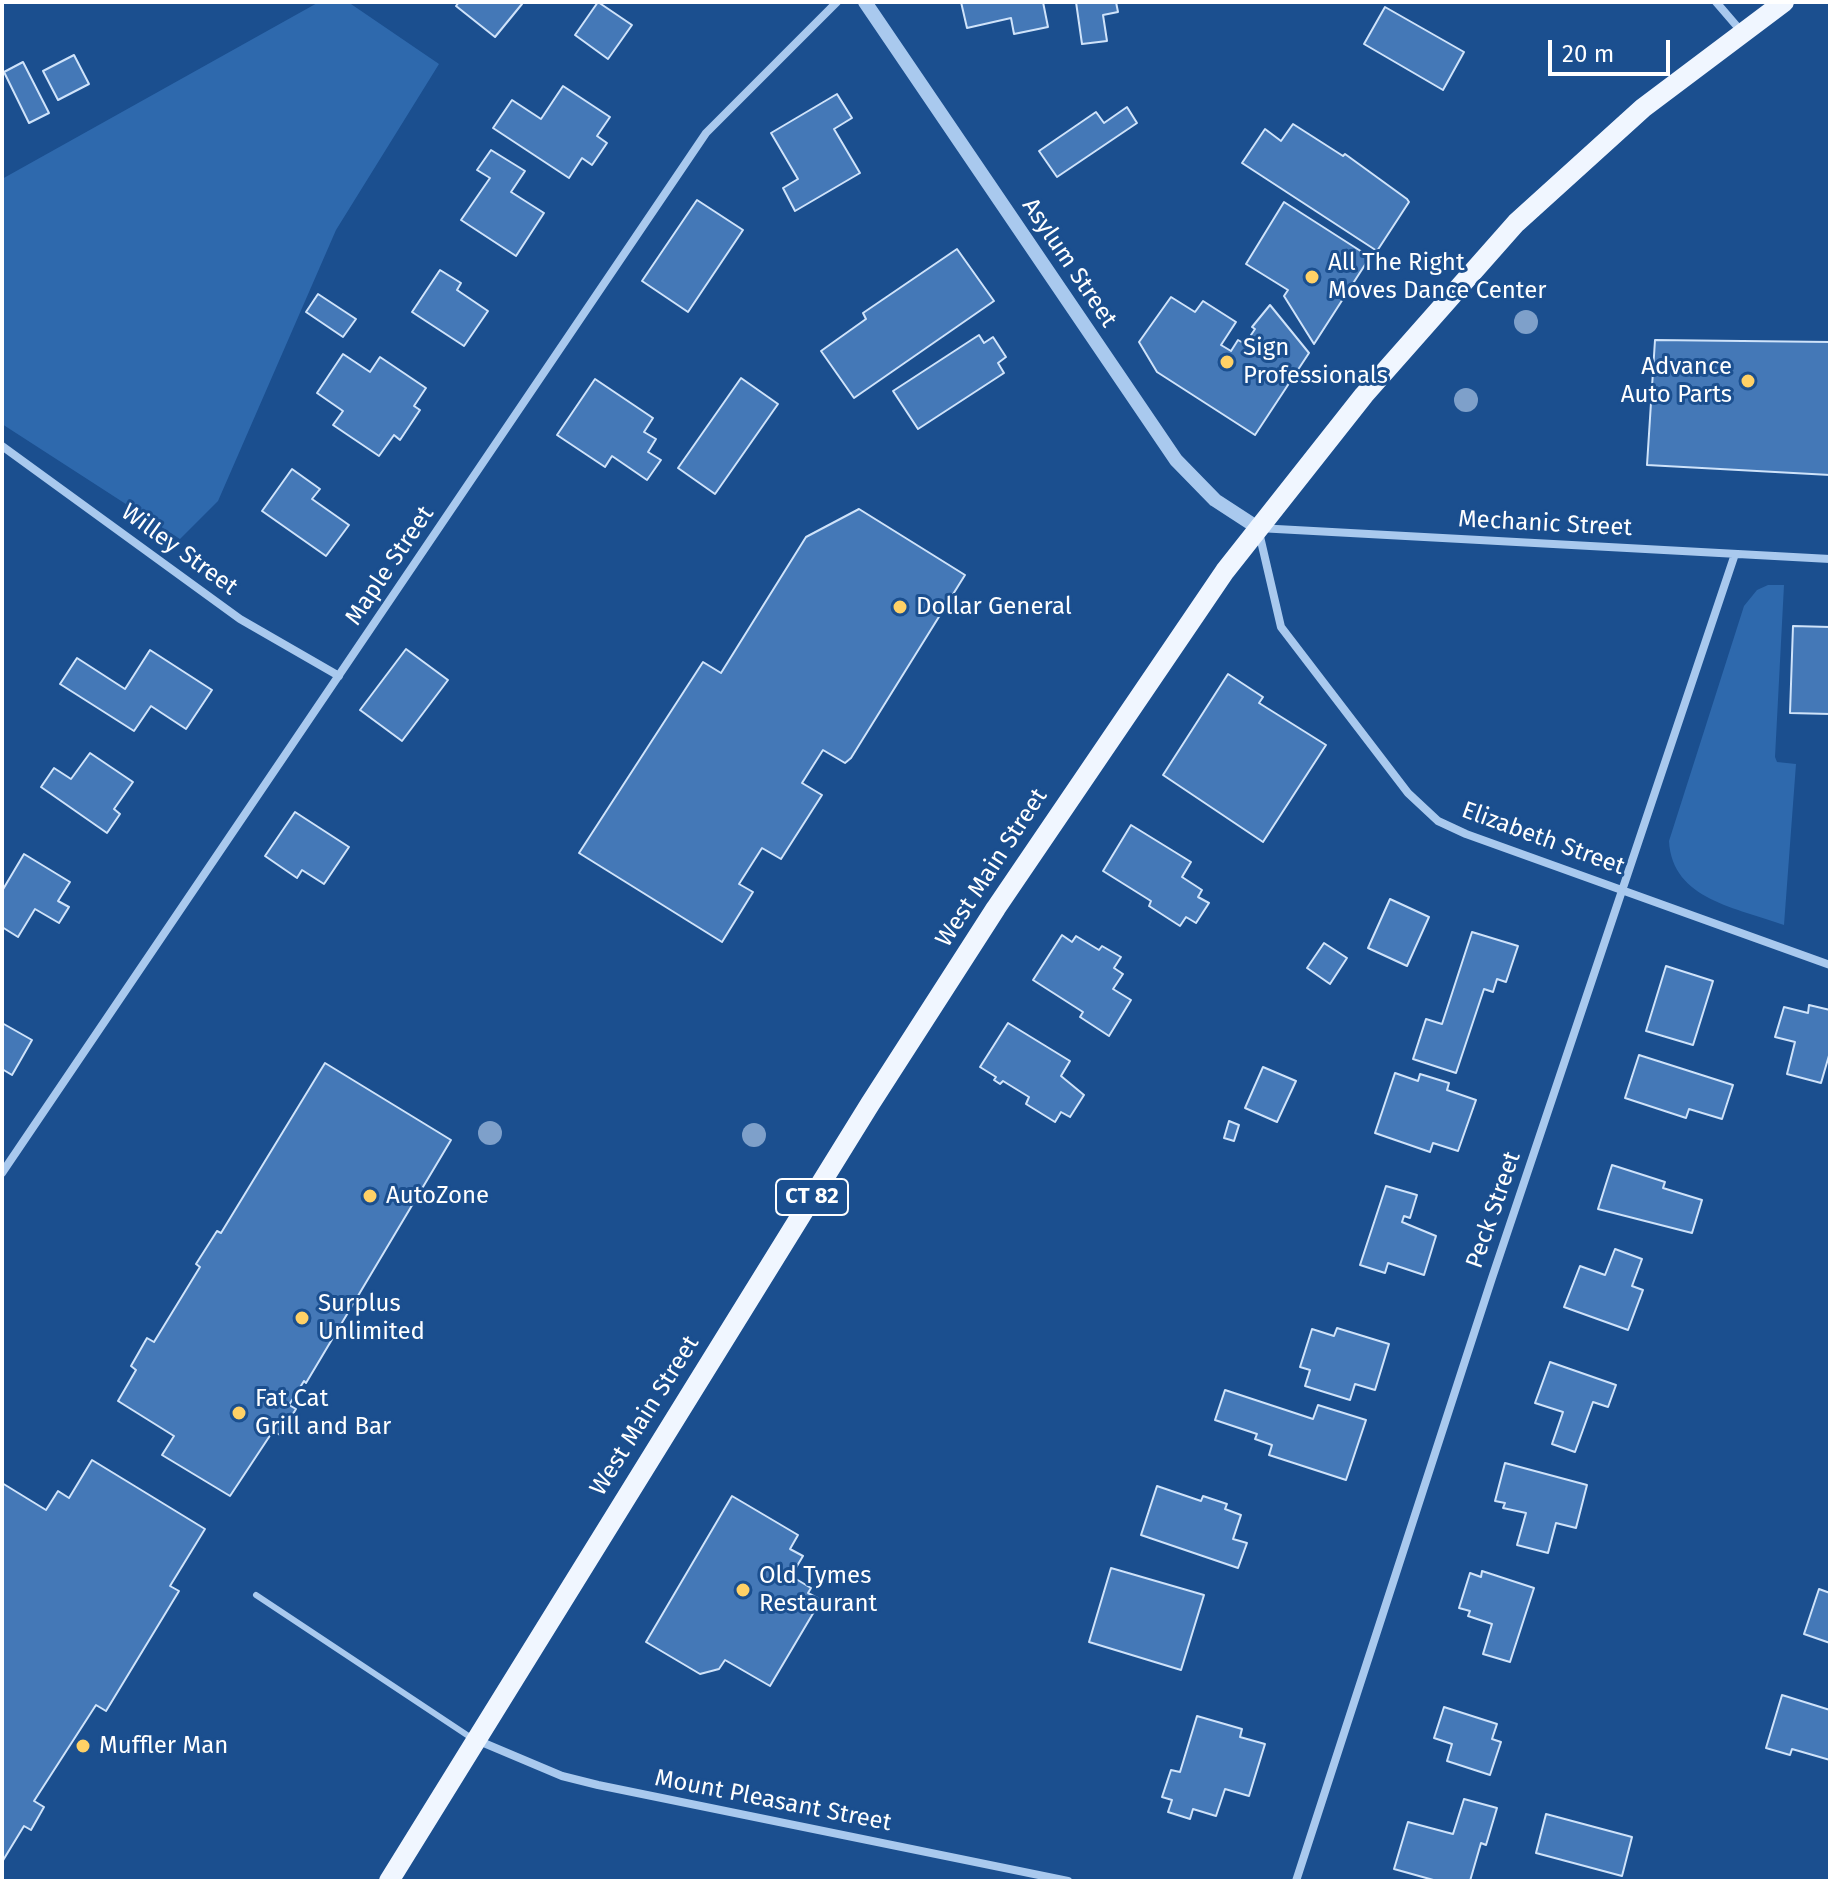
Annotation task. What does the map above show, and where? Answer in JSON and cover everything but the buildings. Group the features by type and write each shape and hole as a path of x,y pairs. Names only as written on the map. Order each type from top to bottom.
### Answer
{"main road":[{"name":"West Main Street","path":"389,1881 970,947 1171,647 1258,528 1364,395 1516,223 1621,127 1784,2"}],"street":[{"name":"Maple Street","path":"2,1173 706,133 837,2"},
{"name":"Asylum Street","path":"865,2 1176,460 1215,500 1258,528"},
{"path":"1716,2 1741,32"},
{"name":"Willey Street","path":"2,446 240,619 339,676"},
{"name":"Mechanic Street","path":"1258,528 1830,559"},
{"name":"Elizabeth Street","path":"1258,528 1281,627 1419,805 1449,827 1830,965"},
{"name":"Peck Street","path":"1296,1881 1735,554"},
{"name":"Mount Pleasant Street","path":"476,1740 562,1776 598,1785 1068,1881"}],"lane":[{"path":"256,1595 476,1740"}],"shaded area":[{"path":"319,2 348,2 439,64 336,230 218,501 180,539 2,424 2,179"},
{"path":"1768,585 1784,585 1775,757 1777,762 1796,764 1784,925 1728,907 1695,889 1682,877 1673,861 1669,841 1744,606 1757,590"}],"place":[{"name":"All The Right Moves Dance Center","path":"1312,277"},
{"name":"Sign Professionals","path":"1227,362"},
{"name":"Advance Auto Parts","path":"1748,381"},
{"name":"Dollar General","path":"900,607"},
{"name":"AutoZone","path":"370,1196"},
{"name":"Surplus Unlimited","path":"302,1318"},
{"name":"Fat Cat Grill and Bar","path":"239,1413"},
{"name":"Old Tymes Restaurant","path":"743,1590"},
{"name":"Muffler Man","path":"83,1746"}]}
